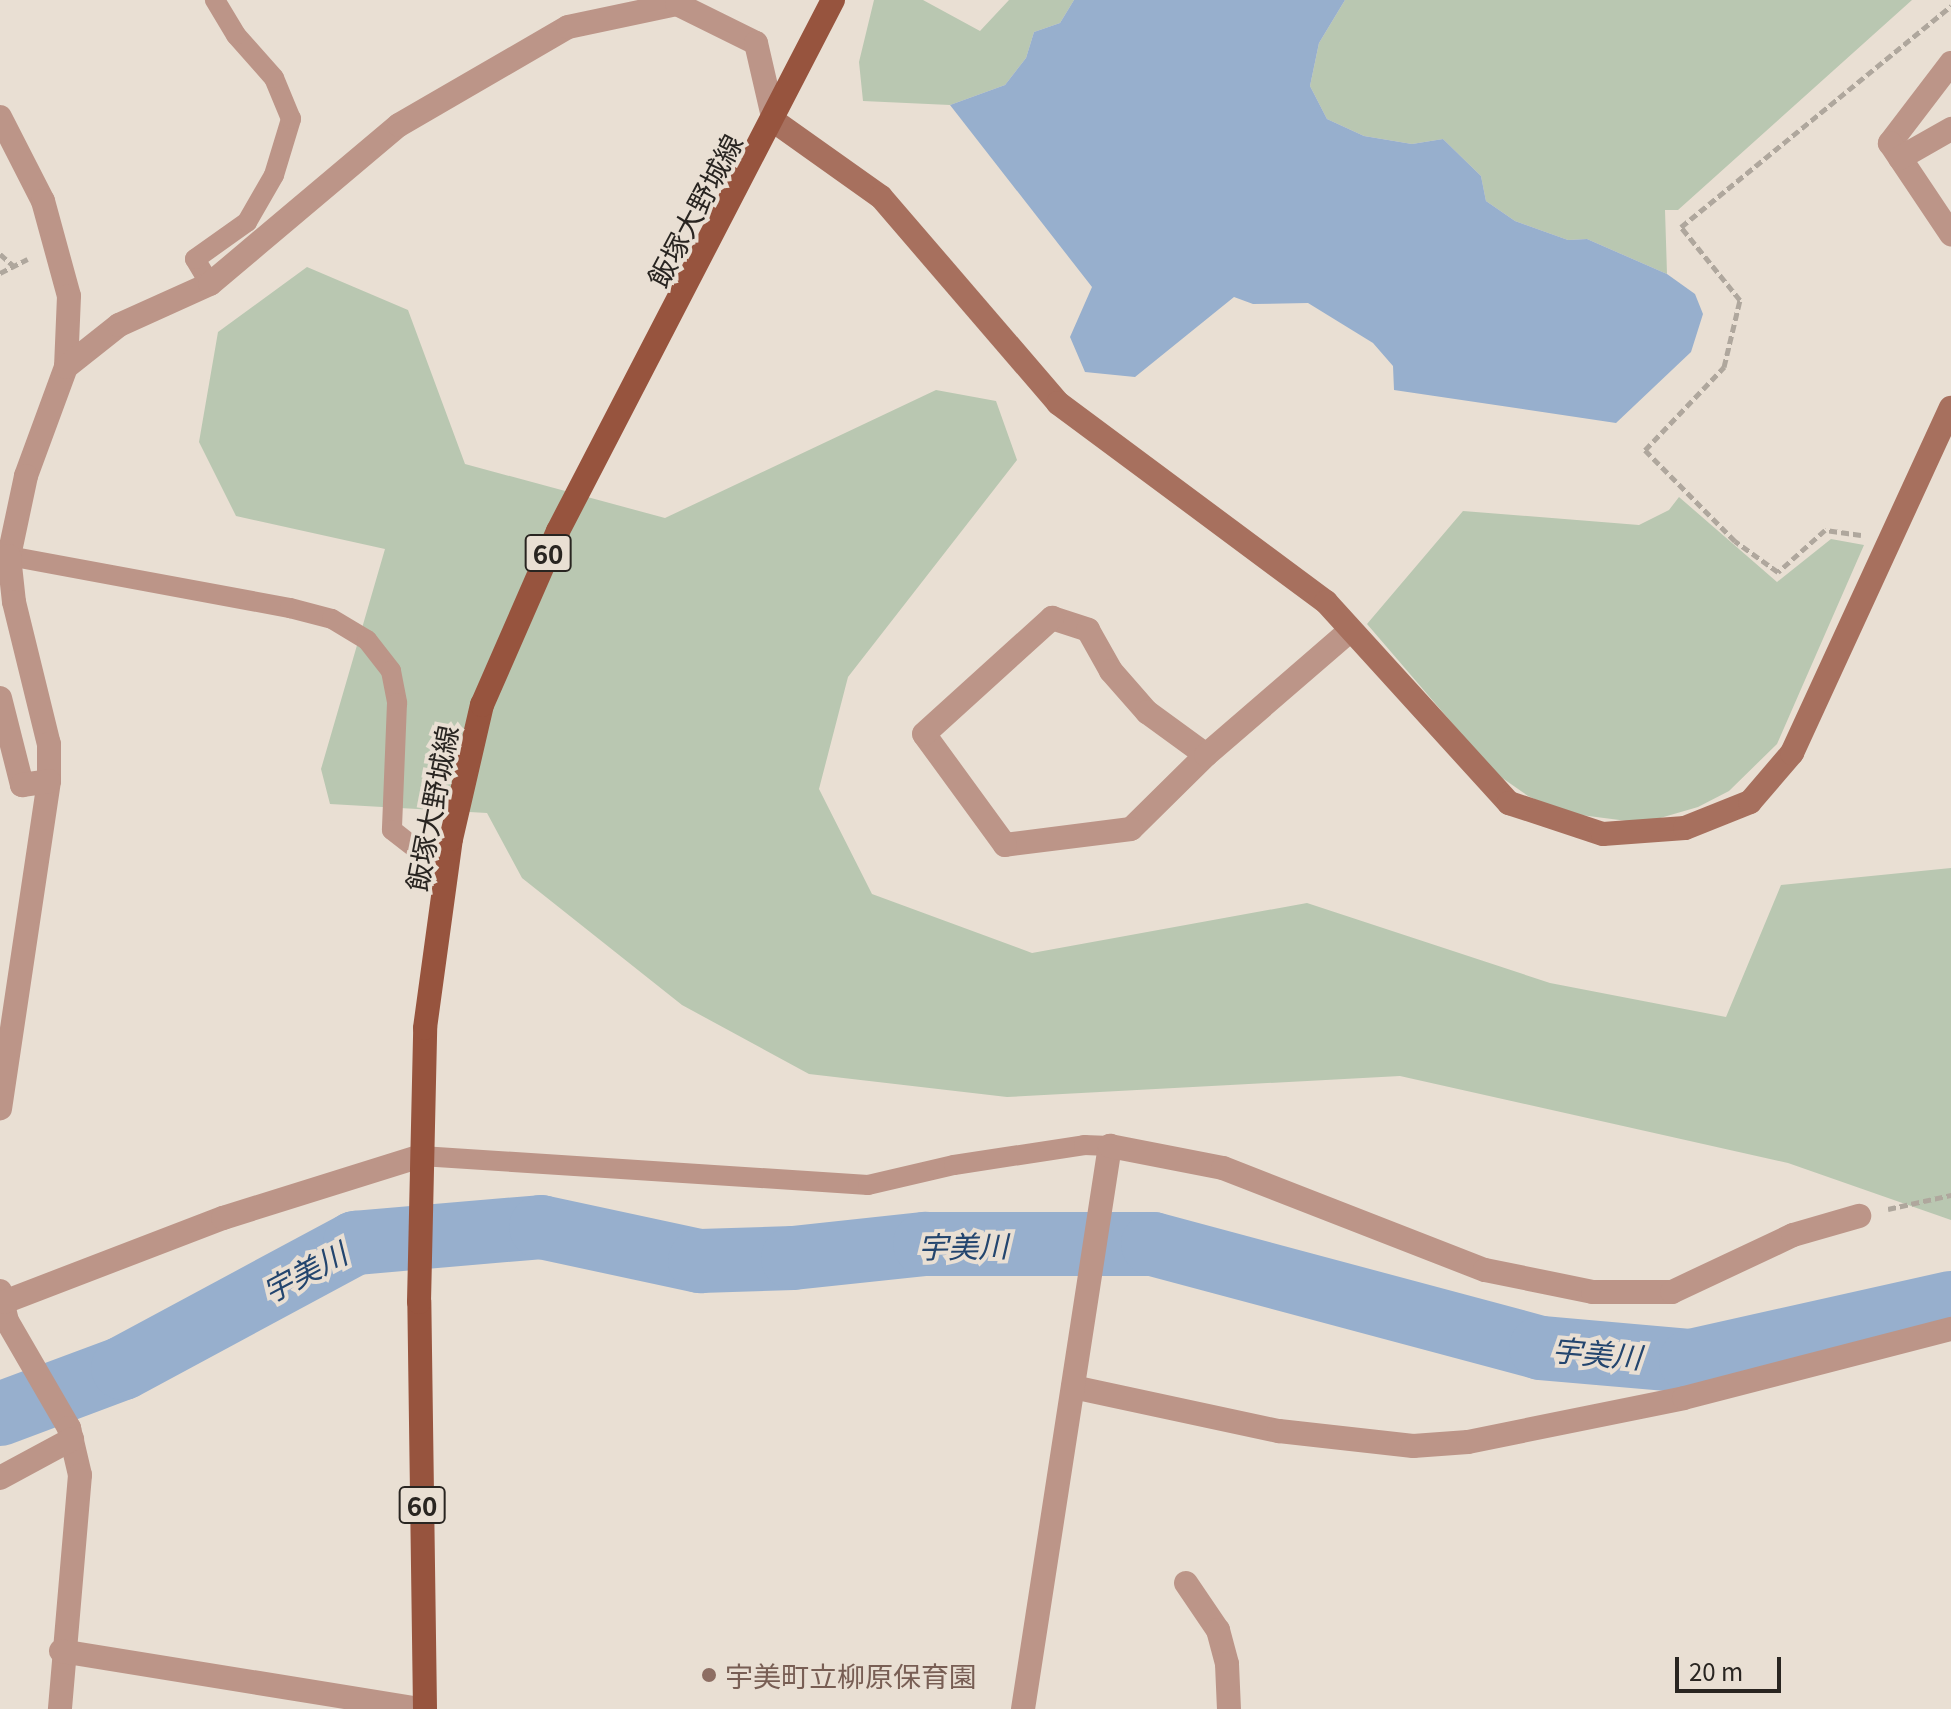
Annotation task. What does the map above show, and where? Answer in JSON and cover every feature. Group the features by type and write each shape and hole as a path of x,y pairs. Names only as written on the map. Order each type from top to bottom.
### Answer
{"main road":[{"name":"飯塚大野城線","path":"425,1709 419,1302 425,1028 449,855 482,705 558,531 774,121 833,0"}],"street":[{"path":"66,367 119,325 210,284 399,125 568,27 677,4 756,43 774,121 881,197 1058,403 1326,602 1509,803 1603,834 1685,828 1750,802 1792,753 1951,408"},
{"path":"1951,63 1890,143 1951,234"},
{"path":"0,117 43,201 69,296 66,367 26,476 9,556 14,602 49,744 49,781 0,1108"},
{"path":"1900,158 1951,129"},
{"path":"1206,755 1147,712 1111,671 1088,630 1052,618 924,734 1005,845 1131,829 1206,755 1351,630"},
{"path":"0,698 22,785 49,781"},
{"path":"1023,1709 1110,1146 1223,1168 1485,1270 1593,1292 1672,1292 1793,1235 1859,1216"},
{"path":"60,1709 61,1651 80,1475 70,1433 4,1305 223,1218 421,1156"},
{"path":"1073,1387 1279,1431 1413,1446 1454,1443 1684,1398 1951,1329"},
{"path":"0,1478 70,1433"},
{"path":"1186,1583 1218,1630 1230,1679 1229,1709"},
{"path":"61,1651 418,1709"}],"lane":[{"path":"210,284 195,259 247,222 274,175 291,119 274,78 236,35 215,0"},
{"path":"9,556 290,608 332,619 367,640 391,671 397,703 392,830 415,848 449,855"},
{"path":"421,1156 868,1185 954,1165 1084,1145 1110,1146"}],"path":[{"path":"1887,547 1864,536 1825,530 1778,572 1735,541 1645,450 1724,367 1740,300 1681,227 1951,6"},
{"path":"0,254 14,266"},
{"path":"1859,1216 1951,1195"}],"green space":[{"path":"874,0 923,0 980,31 1009,0 1074,0 1060,23 1034,32 1026,58 1005,85 950,105 863,101 859,62"},
{"path":"1345,0 1912,0 1678,210 1665,210 1667,274 1587,239 1568,240 1515,221 1486,201 1481,176 1443,139 1412,144 1364,136 1327,119 1310,86 1319,43"},
{"path":"307,267 408,310 465,464 665,518 936,390 996,401 1017,460 848,677 819,789 872,894 1032,953 1307,903 1550,983 1726,1017 1781,885 1951,868 1951,1220 1788,1163 1400,1076 1007,1097 809,1074 682,1005 522,878 487,813 330,804 321,769 385,549 236,516 199,442 218,332"},
{"path":"1679,497 1777,582 1831,539 1864,545 1777,744 1729,791 1698,807 1643,823 1565,813 1528,796 1495,773 1367,624 1463,511 1639,525 1669,510"}],"water":[{"path":"1074,0 1345,0 1319,43 1310,86 1327,119 1364,136 1412,144 1443,139 1481,176 1486,201 1515,221 1568,240 1587,239 1667,274 1695,294 1703,314 1691,352 1616,423 1394,390 1393,366 1373,343 1308,303 1253,304 1234,297 1135,377 1085,372 1070,337 1092,287 950,105 1005,85 1026,58 1034,32 1060,23"}],"waterway":[{"name":"宇美川","path":"0,1414 123,1368 355,1243 541,1227 700,1261 793,1258 925,1244 1153,1244 1541,1348 1691,1361 1951,1303"}],"place":[{"name":"宇美町立柳原保育園","path":"709,1675"}]}
